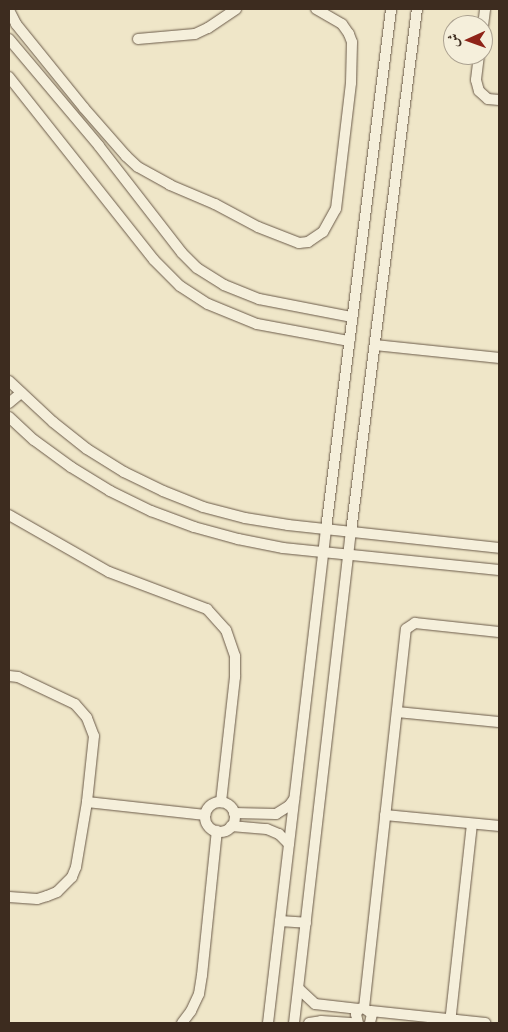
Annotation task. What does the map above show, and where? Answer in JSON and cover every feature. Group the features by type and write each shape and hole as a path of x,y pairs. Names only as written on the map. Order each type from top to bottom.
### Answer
{"street":[{"path":"138,39 196,34 236,9"},
{"path":"9,10 16,24 84,108 138,167 170,185 215,204 258,227 299,242 308,242 323,232 336,209 351,83 352,42 349,34 342,24 316,9"},
{"path":"268,1023 323,553 391,9"},
{"path":"294,1023 349,555 417,9"},
{"path":"9,39 99,146 182,253 197,268 224,285 259,299 352,317"},
{"path":"478,65 476,80 479,91 488,99 499,100"},
{"path":"9,77 154,260 180,286 208,304 257,324 349,341"},
{"path":"375,345 499,358"},
{"path":"9,383 87,449 124,472 163,491 204,506 245,518 499,548"},
{"path":"9,403 21,393"},
{"path":"9,417 34,440 71,467 110,491 151,511 194,527 238,539 323,553 499,570"},
{"path":"9,515 109,572 207,609 226,630 234,649 235,670 221,802"},
{"path":"365,1010 405,632 408,626 415,622 499,632"},
{"path":"9,676 18,677 76,704 87,718 94,736 87,802 76,867 65,885 47,896 37,899 9,897"},
{"path":"397,712 499,722"},
{"path":"234,813 268,815 283,811 294,800"},
{"path":"87,802 205,815"},
{"path":"231,826 234,813 229,805 221,802 210,805 205,815 207,824 217,831 225,830 231,826 267,829 279,834 289,844"},
{"path":"267,829 268,815"},
{"path":"386,815 499,826"},
{"path":"450,1022 472,824"},
{"path":"182,1023 192,1011 199,994 217,831"},
{"path":"280,921 306,922"},
{"path":"298,989 308,1000 322,1006 450,1022 485,1023"},
{"path":"321,1021 322,1006"},
{"path":"358,1023 355,1016 365,1010"},
{"path":"365,1010 372,1017 370,1023"},
{"path":"309,1023 321,1021 351,1023"}]}
